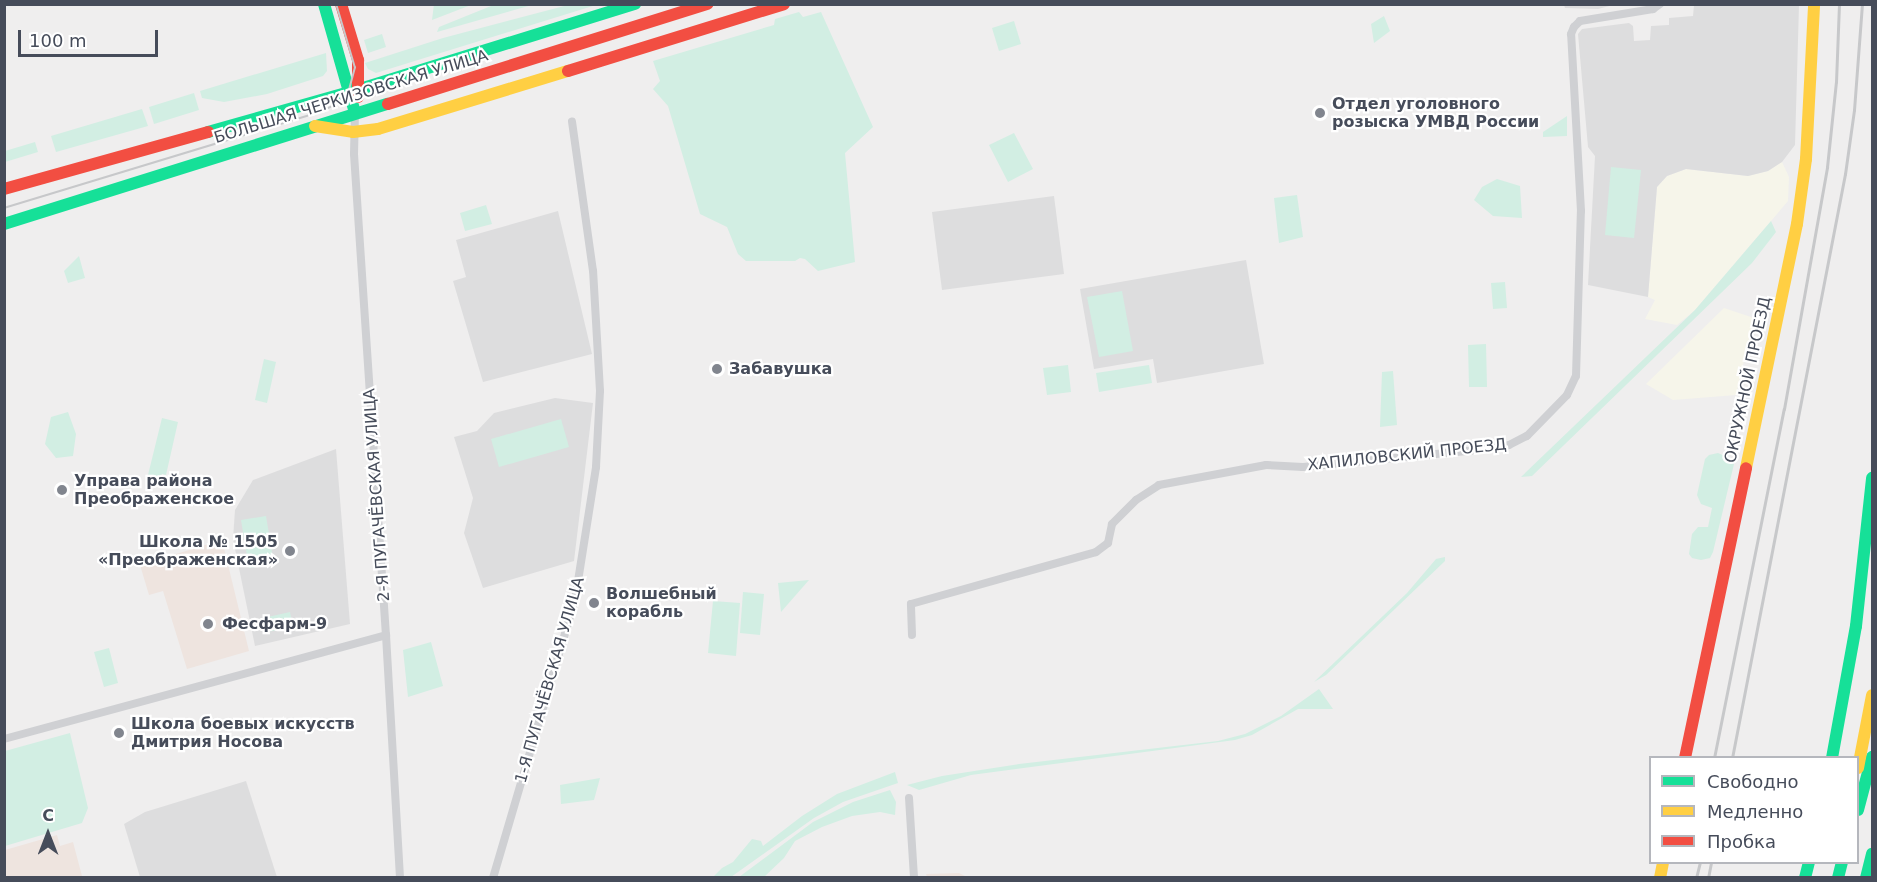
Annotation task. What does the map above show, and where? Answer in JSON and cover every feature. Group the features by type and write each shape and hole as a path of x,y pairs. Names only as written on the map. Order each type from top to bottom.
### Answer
{"street":[{"path":"324,4 355,90"},
{"path":"341,4 358,60 355,113"},
{"name":"БОЛЬШАЯ ЧЕРКИЗОВСКАЯ УЛИЦА","path":"4,189 355,90 635,4"},
{"name":"БОЛЬШАЯ ЧЕРКИЗОВСКАЯ УЛИЦА","path":"4,224 708,4"},
{"path":"313,126 353,132 378,129 784,4"},
{"name":"ХАПИЛОВСКИЙ ПРОЕЗД","path":"912,636 912,604 1096,552 1108,543 1112,524 1136,500 1159,485 1266,465 1303,467 1487,449 1509,445 1527,436 1567,395 1576,376 1581,211 1571,34 1580,21 1653,9 1660,4"},
{"name":"ОКРУЖНОЙ ПРОЕЗД","path":"1685,756 1797,224 1806,159 1814,4"},
{"name":"2-Я ПУГАЧЁВСКАЯ УЛИЦА","path":"355,113 353,132 387,635 400,878"},
{"name":"1-Я ПУГАЧЁВСКАЯ УЛИЦА","path":"493,878 575,600 596,467 600,391 593,271 572,121"},
{"path":"1832,756 1856,626 1872,478"},
{"path":"1866,542 1872,520"},
{"path":"4,739 387,635"},
{"path":"1859,758 1872,695"},
{"path":"1859,803 1872,757"},
{"path":"909,798 914,878"},
{"path":"1866,878 1872,854"}],"shaded area":[{"path":"1564,4 1613,5 1598,9 1565,8"},
{"path":"1694,5 1799,5 1795,145 1782,162 1768,171 1748,176 1686,169 1667,176 1657,187 1648,297 1588,285 1595,156 1588,147 1578,34 1582,29 1629,23 1633,26 1634,41 1650,40 1651,26 1669,25 1669,18 1693,16"},
{"path":"1782,162 1789,177 1788,201 1695,310 1677,325 1645,319 1655,300 1648,297 1657,187 1667,176 1686,169 1748,176 1768,171"},
{"path":"1054,196 1064,274 942,290 932,212"},
{"path":"558,211 592,354 483,382 453,281 466,277 456,240"},
{"path":"1246,260 1264,364 1157,383 1153,359 1094,369 1080,289"},
{"path":"1724,308 1754,318 1736,395 1673,400 1646,384"},
{"path":"555,398 593,403 574,561 483,588 464,533 473,498 454,437 477,431 494,413"},
{"name":"Школа № 1505 «Преображенская»","path":"336,449 350,624 255,646 233,539 235,510 253,480"},
{"name":"Фесфарм-9","path":"222,540 249,651 187,669 163,591 149,595 140,565"},
{"path":"246,781 277,877 140,877 124,824 145,812"},
{"path":"57,835 60,846 73,842 82,876 5,877 5,850"},
{"path":"959,873 967,877 927,877 926,874"}],"green space":[{"path":"434,4 471,4 471,5 432,20"},
{"path":"496,4 532,5 437,32 439,27"},
{"path":"568,5 596,5 376,73 368,69 365,63 443,38"},
{"path":"799,12 803,17 821,12 873,127 845,153 855,262 818,271 805,259 800,258 795,261 746,261 738,254 727,227 700,214 668,106 653,89 660,81 653,61 774,25 775,19"},
{"path":"1384,16 1390,31 1374,43 1371,24"},
{"path":"1014,21 1021,44 999,51 992,28"},
{"path":"382,34 386,47 368,53 364,40"},
{"path":"326,53 327,71 323,76 267,94 224,102 202,98 200,91"},
{"path":"194,93 199,110 154,124 149,107"},
{"path":"142,109 148,126 56,152 51,136"},
{"path":"1567,116 1567,136 1543,137 1543,132"},
{"path":"1014,133 1033,169 1008,182 989,145"},
{"path":"35,142 38,152 5,162 5,151"},
{"path":"1611,167 1641,170 1634,238 1605,235"},
{"path":"1497,179 1520,186 1522,218 1493,216 1474,200 1482,187"},
{"path":"1297,195 1303,237 1279,243 1274,198"},
{"path":"486,205 492,224 465,231 460,213"},
{"path":"1771,221 1776,232 1752,263 1532,476 1521,477 1695,310"},
{"path":"79,256 85,278 68,283 64,271"},
{"path":"1505,282 1507,308 1493,309 1491,283"},
{"path":"1122,291 1133,351 1099,357 1087,297"},
{"path":"1486,344 1487,387 1469,387 1468,345"},
{"path":"264,359 276,362 267,403 255,400"},
{"path":"1068,365 1071,392 1047,395 1043,368"},
{"path":"1149,365 1152,383 1099,392 1096,373"},
{"path":"1393,371 1397,425 1380,427 1382,372"},
{"path":"68,412 76,434 73,456 56,458 45,444 51,417"},
{"path":"162,418 178,422 166,475 162,474 160,482 147,479"},
{"path":"561,419 569,447 499,467 491,439"},
{"path":"1718,453 1732,459 1734,464 1713,552 1710,558 1701,560 1692,558 1689,554 1692,534 1698,527 1708,527 1712,508 1701,504 1697,495 1705,459 1709,455"},
{"path":"266,516 274,564 249,568 241,520"},
{"path":"1445,557 1445,561 1326,675 1314,682 1407,593 1436,559"},
{"path":"809,580 781,612 778,583"},
{"path":"743,592 764,594 760,635 740,633"},
{"path":"713,601 740,603 736,656 708,653"},
{"path":"290,612 293,627 267,632 263,618"},
{"path":"431,642 443,686 408,697 403,650"},
{"path":"109,648 118,683 104,687 94,652"},
{"path":"1319,689 1333,709 1298,709 1252,735 1235,740 971,775 919,790 907,785 942,776 1019,764 1218,741 1245,734 1281,716"},
{"path":"70,733 88,808 82,823 5,846 5,751"},
{"path":"895,772 898,783 843,802 814,818 731,877 713,877 733,862 752,839 761,841 763,846 802,816 837,794"},
{"path":"600,778 594,800 561,804 560,785"},
{"path":"890,790 896,802 895,815 880,812 852,816 822,827 795,841 784,858 764,877 739,877 813,822 853,802"}],"tram line":[{"path":"4,208 317,113 335,105 349,90 355,68 336,4"}],"railway":[{"path":"1714,756 1784,409 1827,167 1836,82 1839,4"},
{"path":"1732,756 1845,174 1854,110 1862,4"},
{"path":"1696,878 1700,864"},
{"path":"1708,878 1711,864"}],"traffic: fast":[{"path":"324,4 355,113"},
{"path":"208,132 360,89 635,4"},
{"path":"4,224 388,104"},
{"path":"1832,756 1856,626 1872,478"},
{"path":"1859,806 1872,757"},
{"path":"1866,878 1872,854"},
{"path":"1805,878 1808,864"},
{"path":"1838,878 1842,864"}],"traffic: slow":[{"path":"1746,468 1797,224 1806,159 1814,4"},
{"path":"315,126 353,132 378,129 568,71"},
{"path":"1859,763 1872,695"},
{"path":"1660,878 1663,864"}],"traffic: jam":[{"path":"341,4 358,60 358,97"},
{"path":"388,104 708,4"},
{"path":"568,71 784,4"},
{"path":"4,189 208,132"},
{"path":"1685,756 1746,468"}],"place":[{"name":"Отдел уголовного розыска УМВД России","path":"1320,113"},
{"name":"Забавушка","path":"717,369"},
{"name":"Управа района Преображенское","path":"62,490"},
{"name":"Школа № 1505 «Преображенская»","path":"290,551"},
{"name":"Волшебный корабль","path":"594,603"},
{"name":"Фесфарм-9","path":"208,624"},
{"name":"Школа боевых искусств Дмитрия Носова","path":"119,733"}]}
